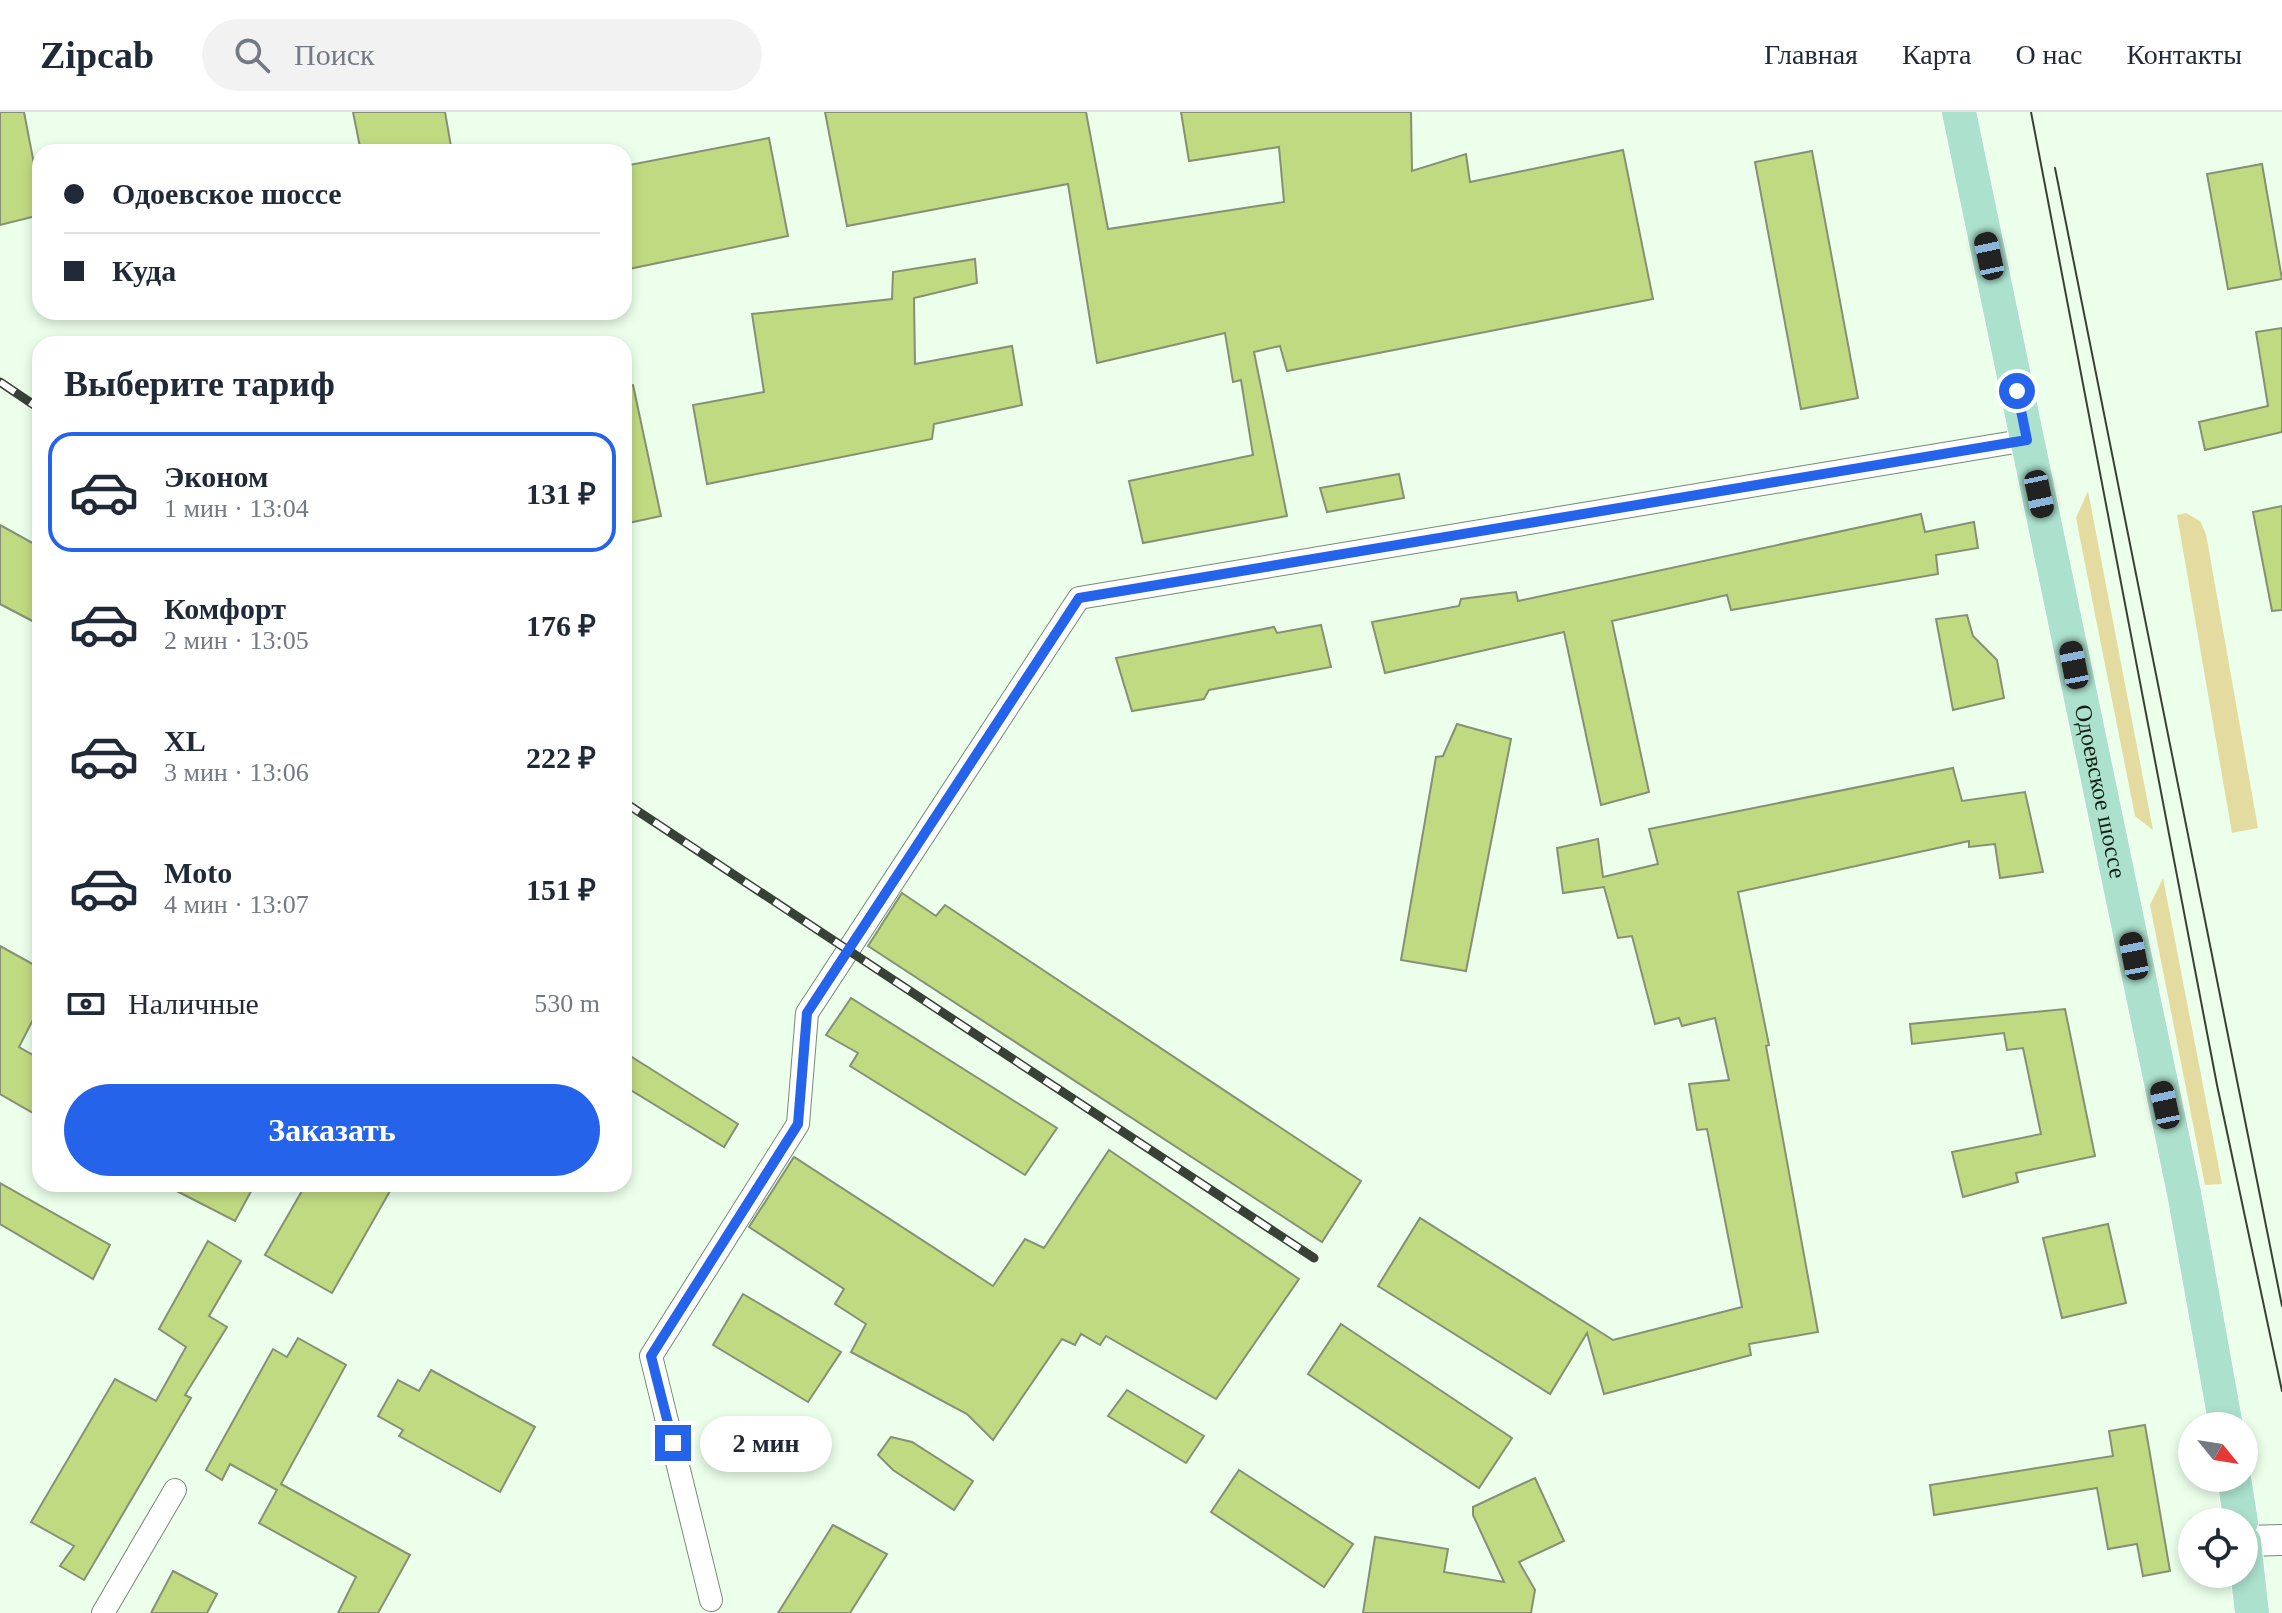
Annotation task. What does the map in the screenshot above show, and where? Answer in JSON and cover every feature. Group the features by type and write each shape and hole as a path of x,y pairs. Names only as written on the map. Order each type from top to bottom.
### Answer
{"main road":[{"name":"Одоевское шоссе","path":"1959,112 2184,1193 2223,1412"},
{"path":"2249,1588 2252,1613"}],"street":[{"path":"711,1600 651,1356 798,1124 807,1013 1079,598 2027,440"},
{"path":"103,1613 175,1490"},
{"path":"2258,1541 2282,1540"}],"shaded area":[{"path":"2088,491 2153,830 2135,816 2076,518"},
{"path":"2186,513 2200,521 2206,534 2258,828 2232,833 2177,515"},
{"path":"2163,878 2222,1184 2205,1185 2150,905"}],"building":[{"path":"0,112 24,112 32,154 32,217 0,225"},
{"path":"353,112 445,112 451,144 359,144"},
{"path":"825,112 1086,112 1108,229 1284,202 1279,147 1189,161 1181,112 1411,112 1412,171 1466,154 1470,182 1623,150 1653,299 1287,371 1280,346 1254,352 1287,516 1143,543 1129,481 1253,455 1241,380 1233,382 1225,333 1097,363 1068,184 847,226"},
{"path":"769,138 788,236 632,268 632,164"},
{"path":"1812,151 1858,398 1801,409 1755,162"},
{"path":"2262,164 2282,279 2228,289 2207,174"},
{"path":"975,259 977,283 914,298 915,364 1012,346 1022,405 934,424 932,439 707,484 693,405 764,392 752,314 892,299 893,272"},
{"path":"2282,328 2282,432 2205,450 2199,422 2268,406 2256,332"},
{"path":"632,385 661,516 632,522"},
{"path":"1399,474 1404,498 1327,512 1320,488"},
{"path":"2282,506 2282,610 2272,611 2253,512"},
{"path":"1921,514 1925,532 1974,522 1978,548 1936,555 1938,574 1731,610 1727,595 1612,621 1649,792 1601,805 1564,632 1385,673 1372,622 1459,606 1461,599 1516,592 1518,601"},
{"path":"0,525 32,543 32,621 0,604"},
{"path":"1967,615 1973,636 1997,660 2004,698 1953,710 1936,619"},
{"path":"1321,625 1331,667 1209,690 1204,699 1132,711 1116,658 1274,627 1277,633"},
{"path":"1457,724 1511,739 1466,971 1401,960 1436,757 1443,756"},
{"path":"1953,768 1962,801 2025,792 2043,872 2000,878 1995,844 1969,847 1969,841 1738,892 1769,1045 1766,1046 1818,1332 1749,1344 1751,1355 1604,1394 1587,1333 1550,1394 1378,1286 1420,1218 1613,1340 1742,1307 1707,1129 1697,1130 1689,1084 1729,1080 1715,1018 1682,1026 1679,1018 1655,1024 1632,936 1618,938 1604,887 1563,893 1557,848 1598,839 1603,877 1658,864 1649,829"},
{"path":"902,893 936,916 945,905 1361,1181 1322,1242 868,946"},
{"path":"0,946 32,964 32,1022 19,1047 32,1054 32,1112 0,1094"},
{"path":"851,998 1057,1128 1025,1175 850,1066 858,1053 826,1035"},
{"path":"2065,1009 2095,1156 2016,1173 2018,1182 1963,1197 1952,1152 2041,1134 2023,1048 2007,1050 2004,1033 1912,1044 1910,1024"},
{"path":"632,1057 738,1124 724,1147 632,1091"},
{"path":"1109,1150 1299,1279 1216,1399 1106,1336 1100,1345 1081,1334 1075,1345 1062,1339 993,1440 967,1414 851,1352 866,1324 835,1304 844,1289 749,1227 794,1157 993,1286 1025,1239 1044,1248"},
{"path":"0,1183 110,1245 93,1279 0,1224"},
{"path":"179,1192 251,1192 235,1221"},
{"path":"301,1192 389,1192 332,1293 265,1255"},
{"path":"2108,1224 2126,1303 2062,1318 2043,1238"},
{"path":"208,1241 241,1261 209,1316 227,1327 185,1395 191,1398 84,1580 60,1566 74,1546 31,1522 115,1379 156,1401 186,1347 159,1329"},
{"path":"743,1294 841,1352 808,1402 713,1345"},
{"path":"1341,1324 1512,1438 1479,1488 1308,1374"},
{"path":"298,1338 346,1365 281,1484 410,1555 378,1613 338,1613 356,1577 259,1523 277,1490 230,1464 222,1480 206,1470 273,1349 287,1357"},
{"path":"431,1370 535,1427 500,1492 399,1436 403,1430 378,1416 398,1380 419,1391"},
{"path":"1127,1390 1204,1436 1186,1463 1108,1416"},
{"path":"2145,1425 2170,1571 2143,1576 2137,1544 2108,1549 2097,1488 1934,1515 1930,1485 2113,1456 2109,1431"},
{"path":"891,1437 912,1442 973,1481 954,1510 893,1470 878,1455"},
{"path":"1239,1470 1353,1544 1324,1587 1211,1512"},
{"path":"1535,1478 1564,1541 1519,1562 1535,1590 1531,1613 1363,1613 1375,1537 1448,1549 1444,1572 1504,1582 1473,1515 1473,1507"},
{"path":"833,1525 887,1554 850,1613 778,1613"},
{"path":"173,1571 217,1594 207,1613 151,1613"}],"tram line":[{"path":"2031,112 2217,1085 2282,1391"},
{"path":"2055,168 2282,1306"}],"railway":[{"path":"0,382 32,404"},
{"path":"632,807 1314,1258"}],"route":[{"path":"673,1443 651,1356 798,1124 807,1013 1079,598 2027,440 2017,391"}]}
